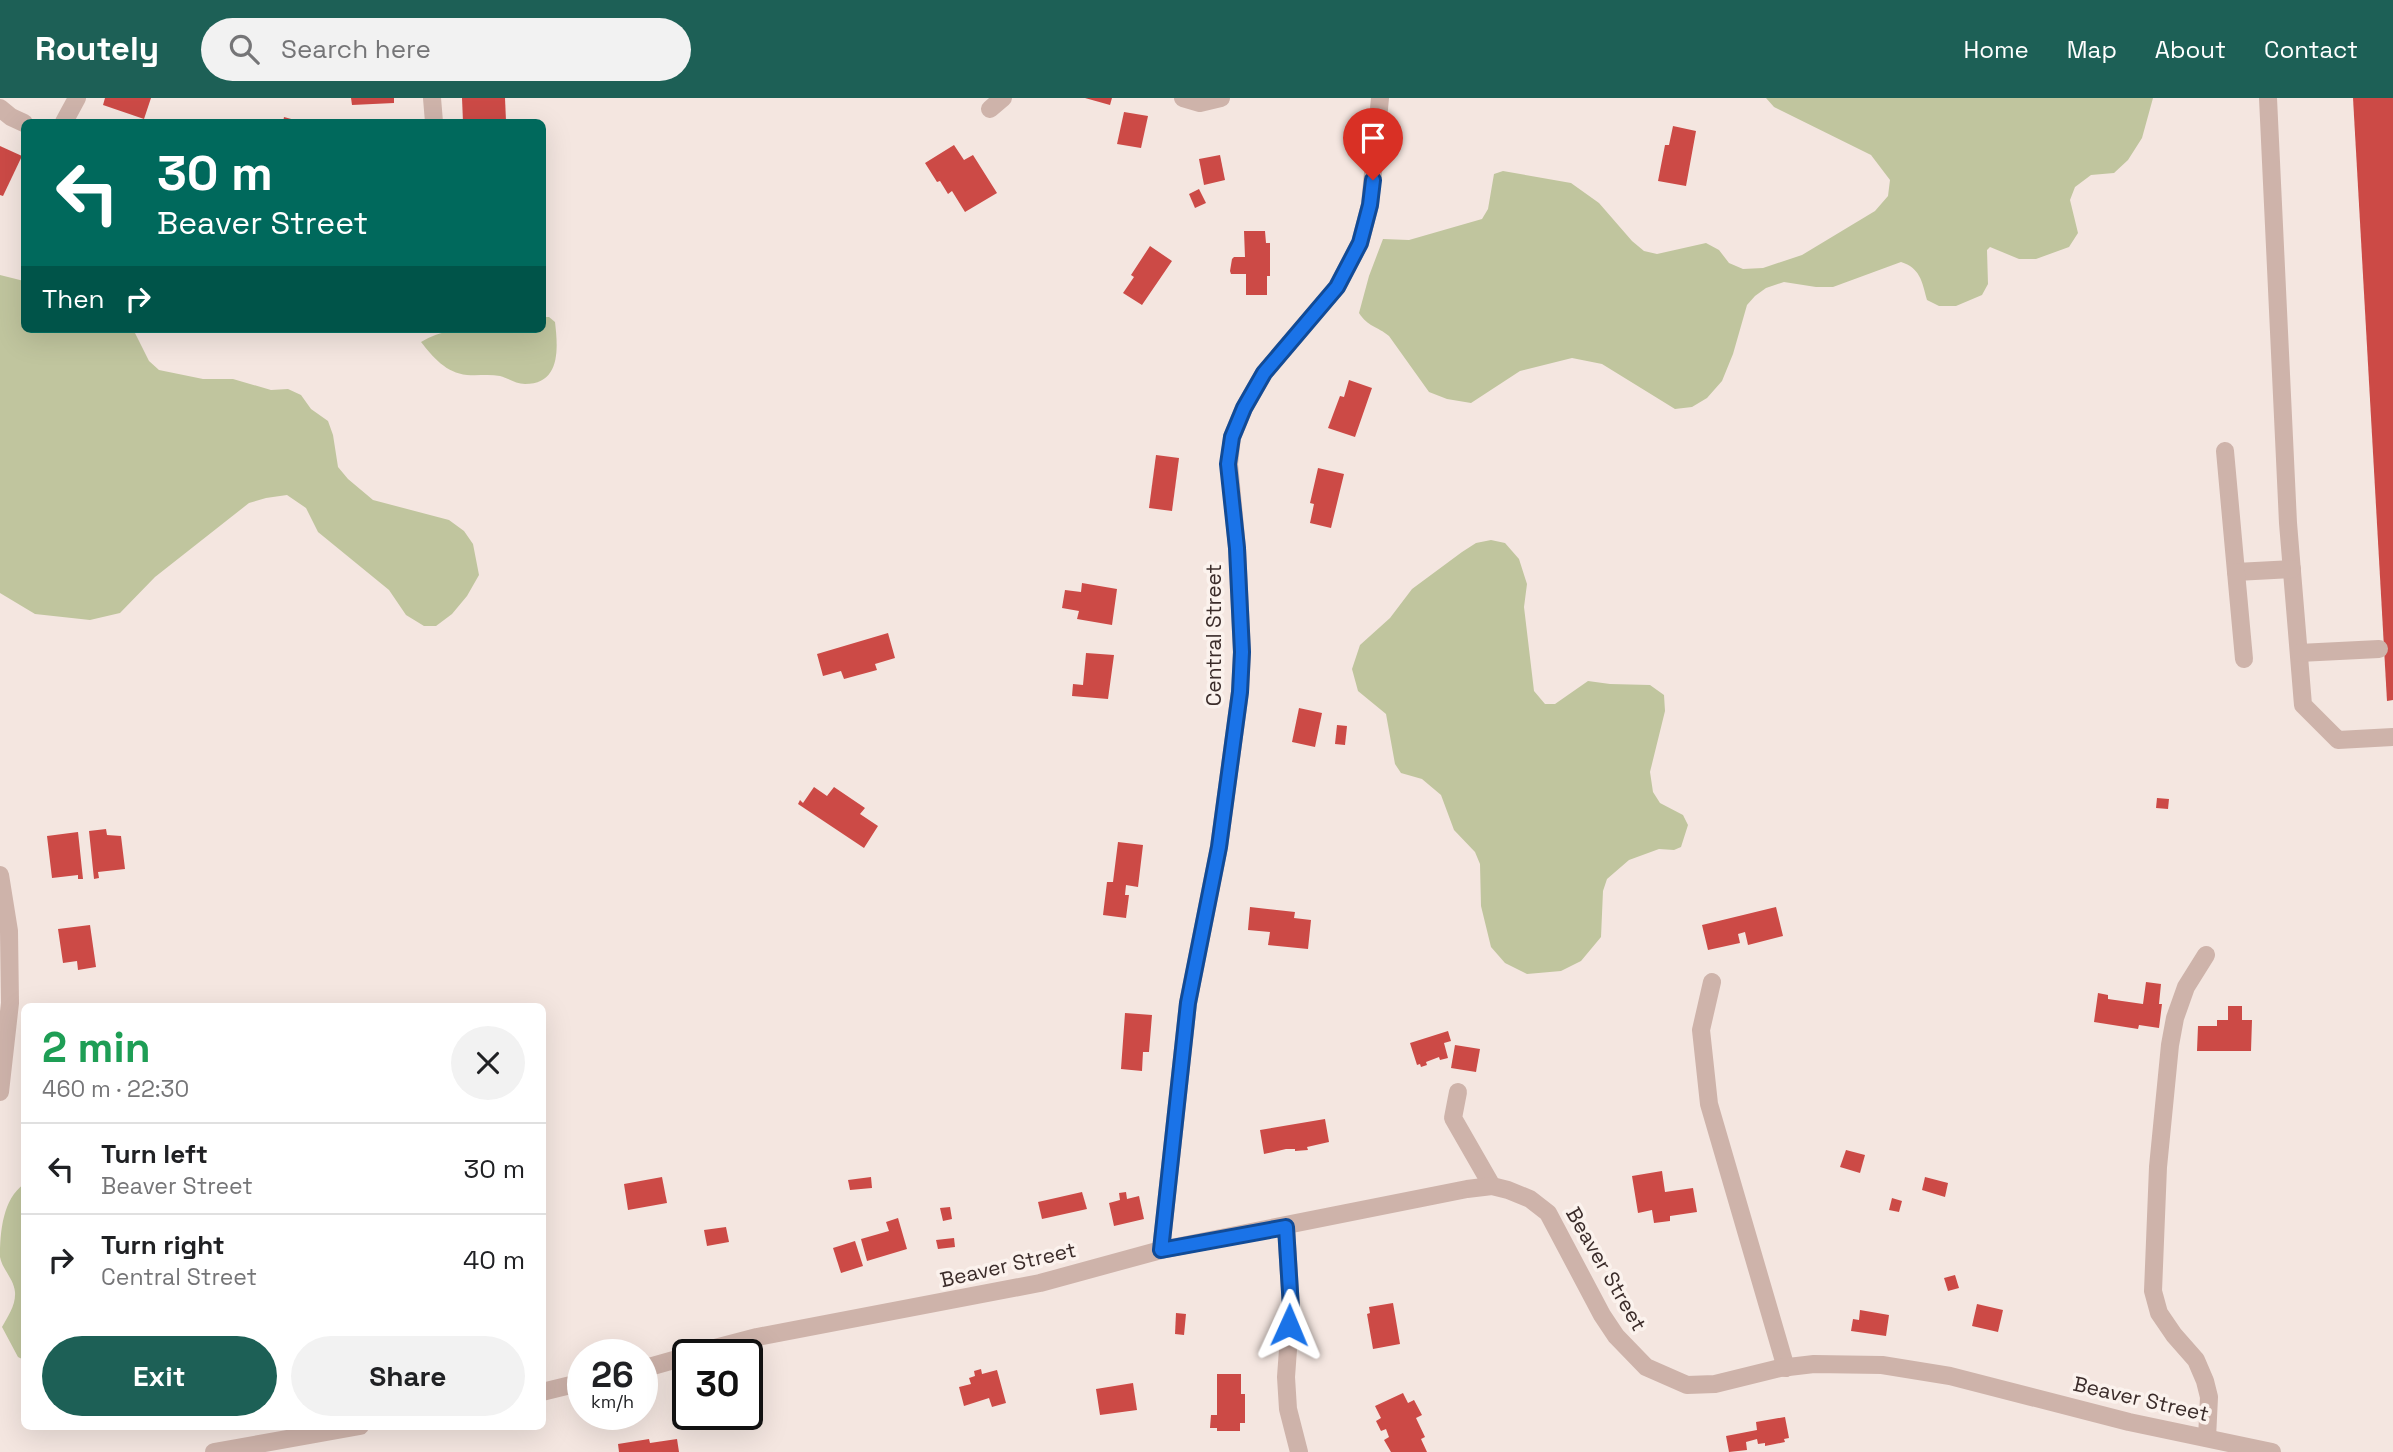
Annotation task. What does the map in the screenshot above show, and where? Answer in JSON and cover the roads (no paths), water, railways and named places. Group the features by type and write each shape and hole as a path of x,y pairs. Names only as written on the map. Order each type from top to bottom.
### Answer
{"street":[{"path":"66,119 77,98"},
{"path":"432,98 434,119"},
{"path":"1183,98 1200,103 1221,98"},
{"name":"Central Street","path":"1161,1250 1188,1003 1219,847 1240,692 1242,652 1237,548 1228,464 1232,437 1244,408 1264,373 1337,287 1360,243 1370,205 1380,98"},
{"path":"2268,98 2292,569 2303,705 2338,740 2393,737"},
{"path":"0,108 21,121"},
{"path":"2225,451 2244,659"},
{"path":"2236,572 2292,569"},
{"path":"2299,653 2379,649"},
{"path":"0,875 9,931 10,1003 0,1092"},
{"path":"2206,955 2186,987 2175,1018 2170,1045 2158,1167 2158,1211 2152,1291 2159,1313 2196,1360 2205,1381 2209,1397 2207,1438"},
{"path":"1712,982 1701,1030 1709,1104 1786,1368"},
{"path":"1458,1092 1453,1118 1492,1186"},
{"name":"Beaver Street","path":"746,1339 1040,1283 1161,1250 1492,1186 1530,1199 1548,1213 1602,1315 1631,1354 1646,1367 1687,1385 1715,1384 1786,1368 1847,1363 1882,1365 1950,1376 2129,1422 2272,1452"},
{"path":"1286,1227 1291,1308 1286,1377 1288,1409 1299,1452"},
{"path":"546,1391 567,1386"},
{"path":"214,1452 338,1430"}]}
